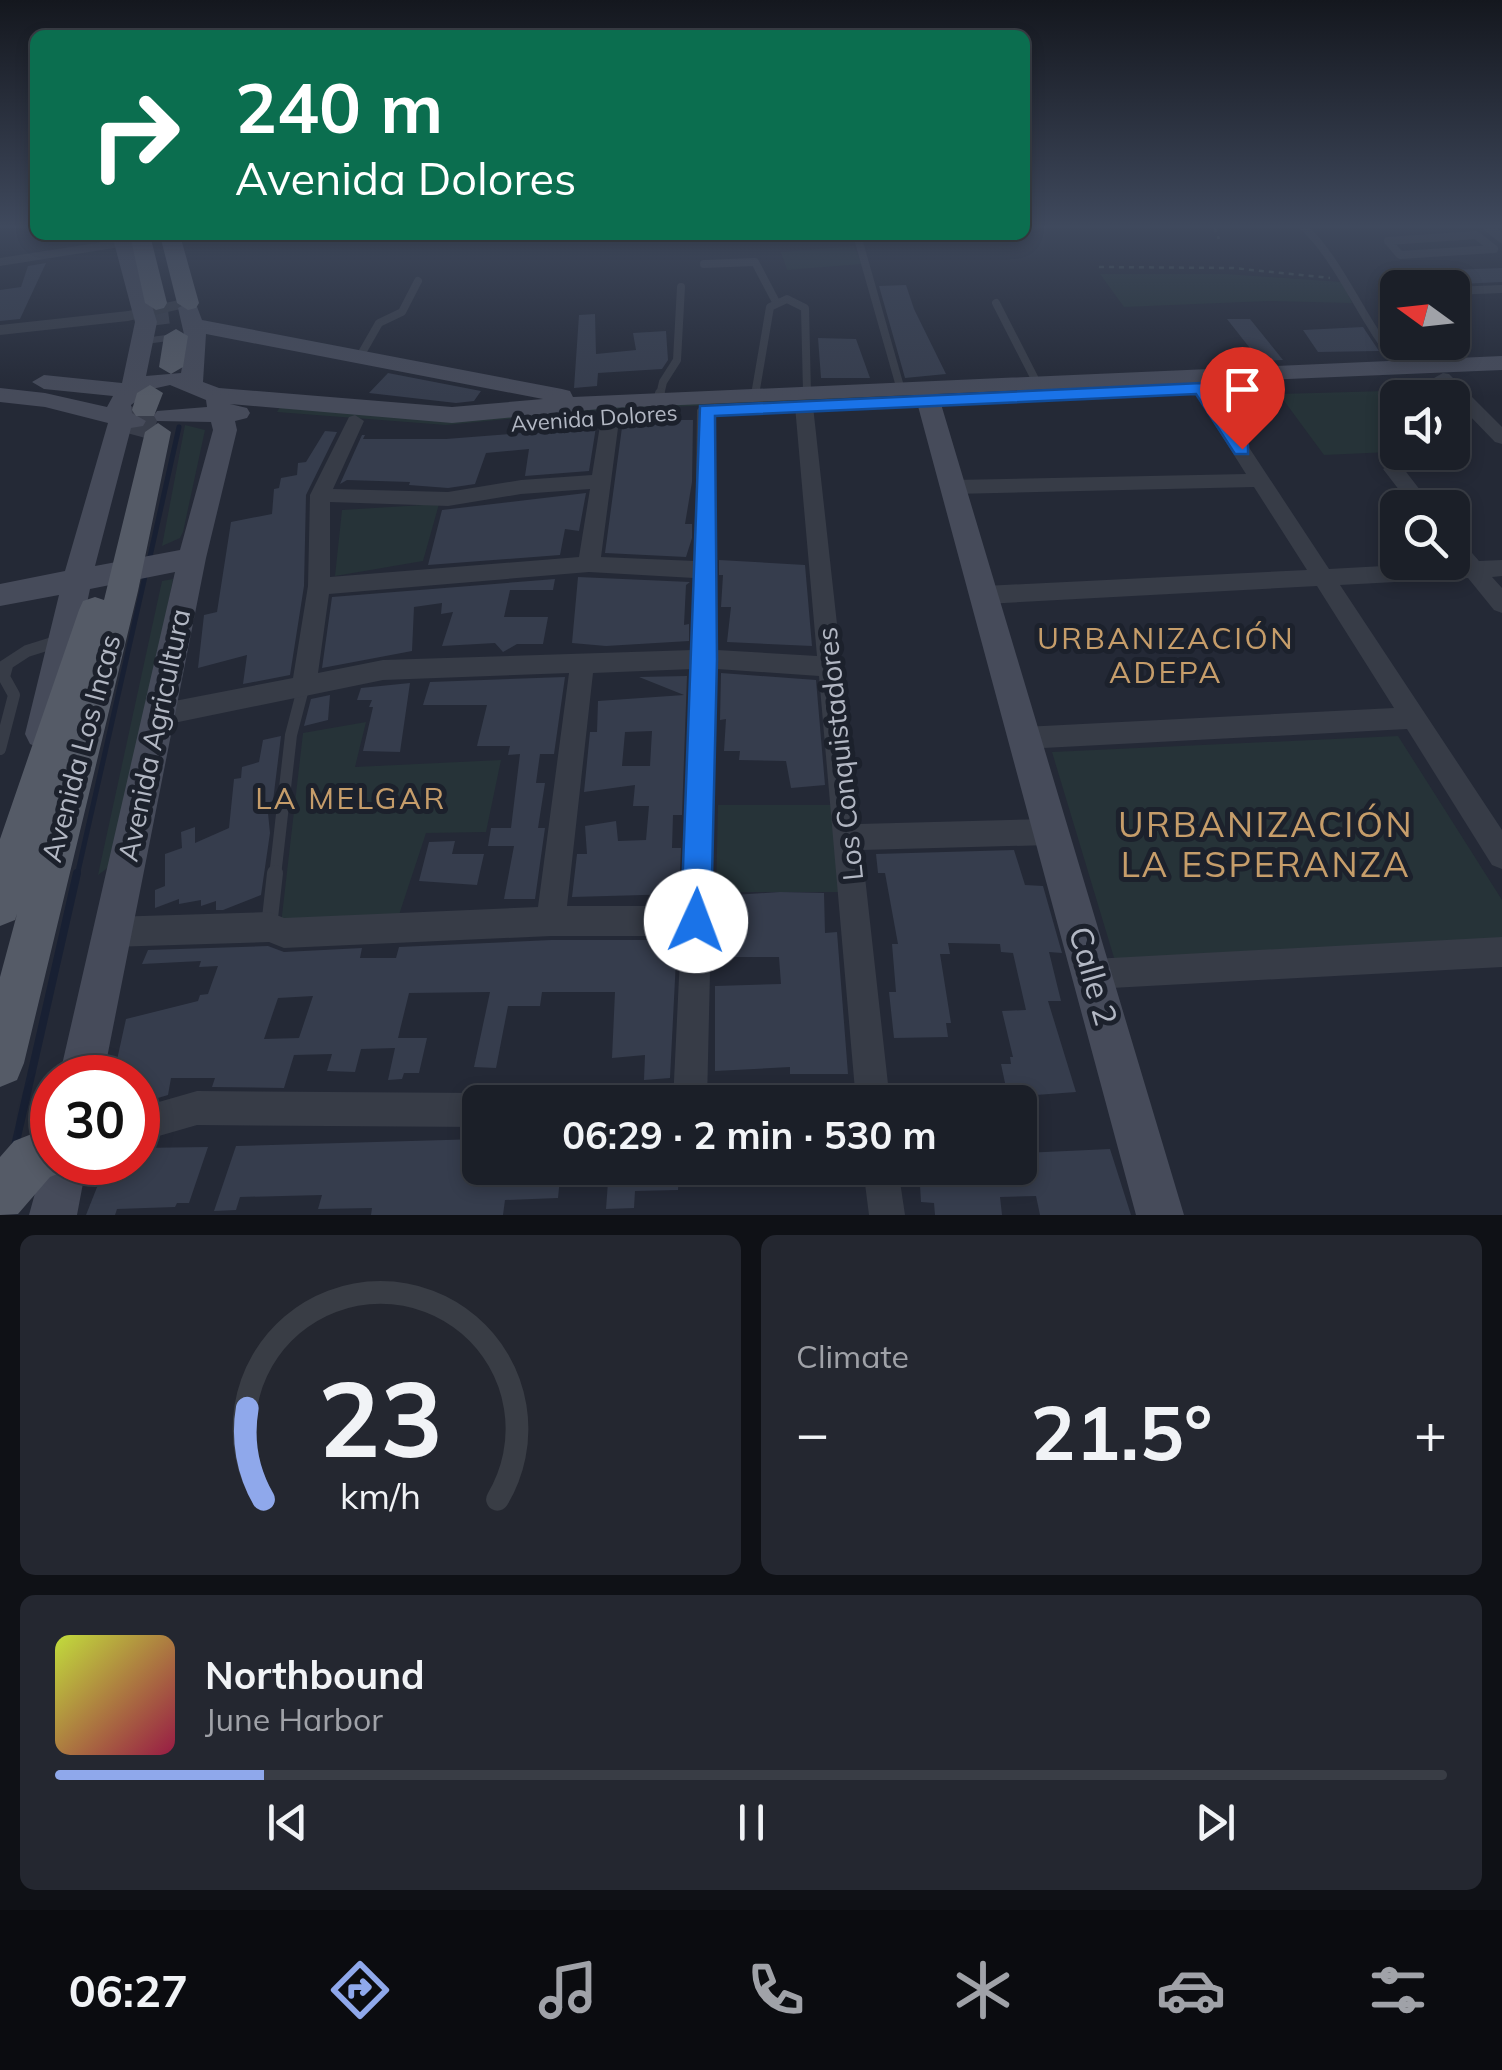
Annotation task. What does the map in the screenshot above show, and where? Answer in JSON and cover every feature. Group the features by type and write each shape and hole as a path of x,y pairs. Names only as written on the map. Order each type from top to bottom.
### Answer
{"main road":[{"path":"152,284 170,317 610,407"},
{"path":"164,284 170,317 165,402"},
{"path":"165,402 170,284"},
{"name":"Avenida Dolores","path":"918,393 1197,382 1402,366 1502,363"},
{"name":"Avenida Dolores","path":"0,395 452,415 610,407 706,410 1037,383 1502,376"},
{"name":"Avenida Dolores","path":"0,379 252,414 473,428 659,399 755,395 806,400"},
{"name":"Calle 2","path":"918,393 953,487 1160,1215"},
{"name":"Avenida Agricultura","path":"86,1055 159,715 175,562 165,402"},
{"name":"Avenida Los Incas","path":"0,905 62,640 90,584 165,402"},
{"name":"Avenida Los Incas","path":"0,1063 122,591 165,402"},
{"path":"0,594 90,584 175,562"},
{"name":"Avenida Los Incas","path":"24,806 66,709 90,584"},
{"path":"43,1185 53,1215"}],"street":[{"path":"0,330 170,317"},
{"path":"1443,378 1502,438"},
{"path":"1197,382 1502,855"},
{"name":"Los Conquistadores","path":"806,400 871,1085"},
{"path":"589,564 610,407"},
{"path":"691,1085 705,659 706,410"},
{"path":"304,684 319,586 320,495 355,421"},
{"path":"1393,470 1409,490"},
{"path":"953,487 1262,480"},
{"path":"320,495 448,499 520,487 602,481"},
{"path":"319,586 589,564 704,570"},
{"path":"1470,564 1502,604"},
{"path":"984,595 1502,568"},
{"path":"159,715 383,670 705,659 830,667"},
{"path":"551,921 582,661"},
{"path":"1024,738 1416,718"},
{"path":"848,837 1049,832"},
{"path":"110,932 269,928 284,933 551,921 696,921"},
{"path":"1093,974 1502,952"},
{"path":"160,1119 197,1108 462,1110"},
{"path":"883,1185 887,1215"}],"lane":[{"path":"360,358 379,323 402,312 417,284"},
{"path":"767,284 776,300"},
{"path":"876,284 918,393"},
{"path":"1347,284 1386,352 1402,366"},
{"path":"659,399 678,360 681,287"},
{"path":"1470,290 1502,289"},
{"path":"755,395 770,307 776,300"},
{"path":"776,300 798,301 805,308 806,400"},
{"path":"996,304 1037,383"},
{"path":"0,749 14,695 3,672 26,651 62,640"},
{"path":"269,928 290,734 304,684"}],"shaded area":[{"path":"1107,284 1343,284 1352,303 1269,301 1124,307"},
{"path":"1380,391 1380,452 1324,455 1279,394"},
{"path":"915,394 917,398 611,409 446,425 277,412 281,405 450,419 610,405"},
{"path":"185,425 205,430 183,532 180,538 162,546"},
{"path":"439,504 423,561 335,576 342,510"},
{"path":"173,579 117,861 98,875 162,581"},
{"path":"366,722 355,767 501,760 486,832 426,833 397,921 281,924 303,733"},
{"path":"1398,736 1502,900 1502,945 1115,961 1052,752"},
{"path":"718,805 833,805 839,892 716,892"}],"building":[{"path":"36,284 20,319 0,321 0,290"},
{"path":"906,285 946,374 905,378 879,286"},
{"path":"595,314 596,354 636,350 633,333 666,331 668,360 662,369 598,373 597,386 574,388 579,315"},
{"path":"1227,319 1250,319 1283,360 1260,361"},
{"path":"1363,327 1379,351 1318,352 1303,330"},
{"path":"818,338 856,339 870,378 821,378"},
{"path":"388,373 481,391 474,401 456,403 369,393"},
{"path":"623,420 693,420 692,482 685,524 692,524 692,538 686,557 605,553"},
{"path":"596,427 589,471 525,476 529,449 486,453 475,484 448,488 347,480 340,484 362,435 363,439 446,439"},
{"path":"325,431 337,432 306,495 304,586 290,675 243,684 247,655 198,668 204,615 217,612 231,522 272,514 274,489 279,488 281,478 297,475 298,463 306,462"},
{"path":"586,493 579,531 565,529 560,555 428,565 442,510"},
{"path":"719,560 805,565 812,646 727,642 731,607 721,607 723,575 719,575"},
{"path":"578,577 690,582 686,585 684,625 689,624 689,641 606,646 572,643"},
{"path":"555,579 553,590 510,590 504,617 548,617 543,644 517,644 503,652 495,643 442,646 453,612 441,614 442,603 414,607 412,651 322,668 332,597"},
{"path":"721,673 816,680 825,785 791,788 786,761 739,760 740,751 724,751 726,719 720,720"},
{"path":"687,676 682,815 673,815 672,848 681,848 679,894 572,897 577,854 587,854 585,826 616,821 618,841 646,840 649,806 633,806 635,785 584,792 590,732 597,732 598,701 684,695 639,677","holes":["652,731 650,766 622,766 625,732"]},
{"path":"565,677 554,754 540,754 536,783 545,783 538,828 545,828 535,899 504,899 514,846 488,846 491,828 511,828 520,754 508,755 510,746 477,746 487,705 423,705 430,682"},
{"path":"410,683 400,752 363,751 373,707 369,707 372,700 357,700 361,688"},
{"path":"330,695 328,720 304,726 311,699"},
{"path":"281,736 273,801 267,803 270,833 261,895 223,910 216,910 216,901 201,906 201,900 179,904 179,899 155,908 155,890 165,886 165,854 182,848 181,832 195,827 195,843 229,828 234,779 241,778 242,767 259,762 263,740"},
{"path":"455,841 452,854 484,854 477,885 419,881 429,842"},
{"path":"1014,850 1025,885 1043,886 1062,953 1049,952 1061,1001 1048,1001 1076,1092 1037,1095 1037,1085 1005,1085 1001,1064 1011,1064 1013,1057 1002,1011 1026,1010 1013,953 1001,952 1000,944 948,943 950,954 940,954 951,1023 946,1023 948,1037 894,1038 889,992 896,992 892,944 898,944 885,873 878,873 876,854"},
{"path":"824,893 825,933 837,932 848,1074 790,1074 790,1067 715,1071 715,986 781,984 779,957 731,957 734,895"},
{"path":"551,940 677,940 670,1078 644,1080 645,1055 612,1058 615,992 542,992 540,1006 508,1006 496,1068 474,1067 490,992 409,993 398,1038 427,1038 419,1073 404,1073 402,1079 388,1080 395,1048 361,1049 355,1072 327,1071 332,1054 294,1055 284,1088 212,1087 215,1078 171,1078 168,1095 160,1097 160,1055 118,1055 126,1019 198,1001 200,995 208,994 218,966 199,967 201,961 142,964 148,950 268,946 284,952 362,948 360,958 396,958 399,947","holes":["313,996 299,1038 264,1039 278,998"]},
{"path":"462,1140 462,1185 559,1185 558,1198 505,1200 503,1215 371,1215 372,1208 318,1209 322,1195 240,1197 236,1210 214,1211 236,1146"},
{"path":"208,1147 189,1203 117,1209 115,1215 86,1215 98,1185 160,1185 160,1148"},
{"path":"1110,1149 1131,1215 1040,1215 1036,1196 1000,1197 1002,1215 935,1215 934,1203 921,1202 920,1185 1037,1185 1037,1152"},
{"path":"608,1185 678,1185 678,1190 635,1191 634,1208 606,1209"}],"waterway":[{"path":"149,561 179,427"},
{"path":"77,876 146,572"},
{"path":"15,1146 77,873"}],"tunnel":[{"path":"156,303 161,342"},
{"path":"138,436 145,410"}],"district":[{"name":"URBANIZACIÓN ADEPA","path":"1166,656"},
{"name":"LA MELGAR","path":"351,799"},
{"name":"URBANIZACIÓN LA ESPERANZA","path":"1266,845"}],"route":[{"path":"696,921 705,659 706,410 1202,388 1242,449"}]}
